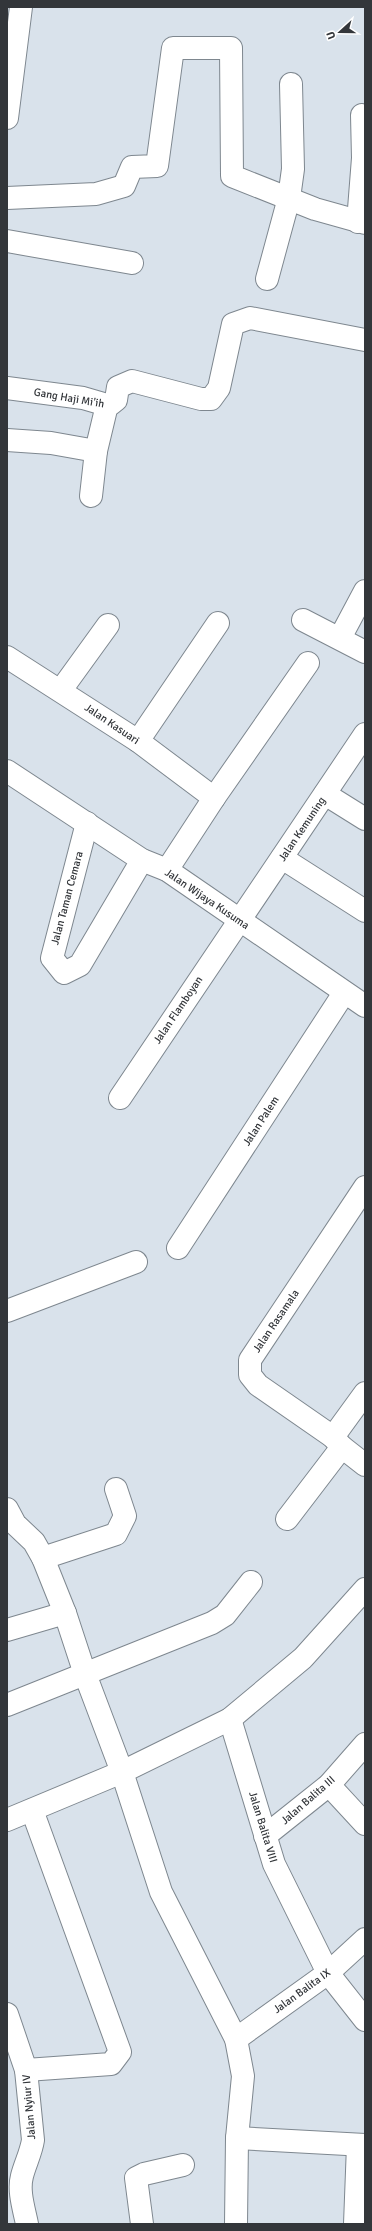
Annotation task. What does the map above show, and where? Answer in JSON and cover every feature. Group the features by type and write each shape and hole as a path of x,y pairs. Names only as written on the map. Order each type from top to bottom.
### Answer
{"street":[{"path":"7,118 10,72 21,7"},
{"path":"7,198 96,194 124,186 132,167 157,166 173,48 232,48 232,176 315,209 361,223 363,158 362,115"},
{"path":"267,279 289,198 293,169 291,84"},
{"path":"7,241 132,263"},
{"name":"Gang Haji Mi'ih","path":"7,388 83,398 107,405 116,400 118,387 132,380 201,399 211,398 219,388 233,324 250,318 365,340"},
{"path":"91,496 96,451 107,405"},
{"path":"7,440 51,443 96,451"},
{"path":"340,638 365,591"},
{"path":"303,620 365,652"},
{"path":"138,741 218,622"},
{"path":"60,690 108,625"},
{"name":"Jalan Kasuari","path":"7,657 138,741 214,798"},
{"path":"166,870 214,798 308,664"},
{"name":"Jalan Kemuning","path":"237,921 282,858 365,734"},
{"name":"Jalan Wijaya Kusuma","path":"7,771 142,860 166,870 237,921 365,1006"},
{"path":"325,794 365,819"},
{"name":"Jalan Taman Cemara","path":"87,823 52,958 64,973 80,965 142,860"},
{"path":"282,858 365,911"},
{"name":"Jalan Flamboyan","path":"120,1098 237,921"},
{"name":"Jalan Palem","path":"178,1248 344,993"},
{"name":"Jalan Rasamala","path":"365,1187 250,1360 250,1374 258,1385 338,1442 365,1465"},
{"path":"7,1311 136,1262"},
{"path":"287,1519 338,1442 365,1393"},
{"path":"43,1558 116,1534 125,1516 116,1488"},
{"path":"7,1509 15,1524 34,1542 43,1558 65,1613 85,1674 122,1772 161,1892 236,2039 243,2076 237,2138 236,2224"},
{"path":"7,1705 212,1623 225,1615 251,1582"},
{"path":"7,1820 122,1772 230,1719 303,1658 365,1589"},
{"path":"7,1630 65,1613"},
{"name":"Jalan Balita VIII","path":"230,1719 274,1864 328,1973 365,2020"},
{"name":"Jalan Balita III","path":"265,1836 329,1785 365,1744"},
{"path":"329,1785 365,1824"},
{"path":"26,2070 111,2064 120,2052 32,1810"},
{"name":"Jalan Balita IX","path":"236,2039 328,1973 365,1939"},
{"name":"Jalan Nyiur IV","path":"7,2014 26,2070 33,2140 32,2151 21,2178 21,2195 27,2224"},
{"path":"237,2138 362,2145 355,2224"},
{"path":"142,2224 136,2178 144,2174 183,2165"}]}
